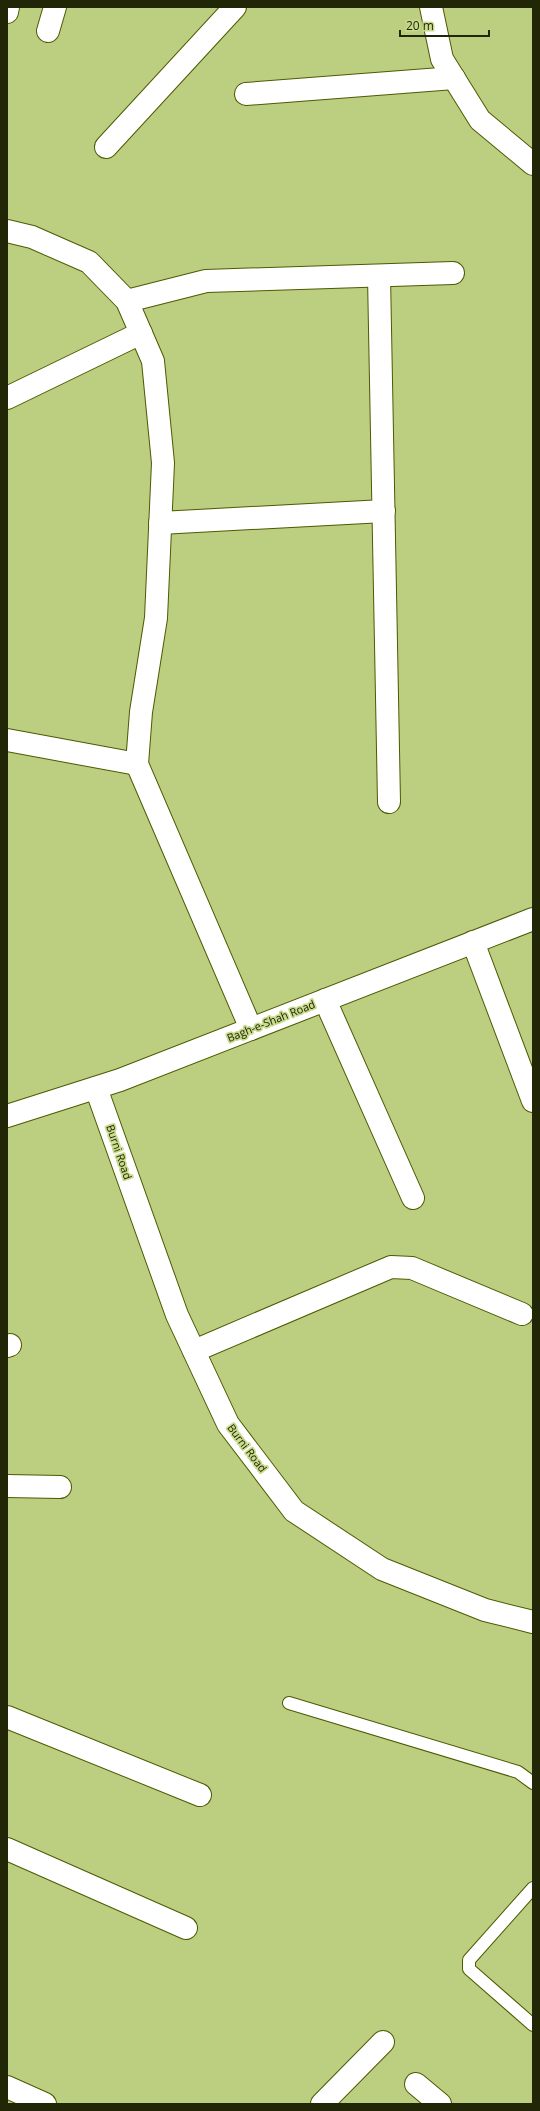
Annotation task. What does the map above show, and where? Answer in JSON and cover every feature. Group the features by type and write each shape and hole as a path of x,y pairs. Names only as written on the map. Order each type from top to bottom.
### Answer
{"street":[{"path":"7,12 8,7"},
{"path":"48,31 55,7"},
{"path":"106,147 235,7"},
{"path":"431,7 442,59 480,120 533,164"},
{"path":"246,94 454,78"},
{"path":"7,231 32,237 89,262 127,301 153,361 163,464 156,618 141,712 137,764 251,1029"},
{"path":"127,301 206,281 453,274"},
{"path":"379,276 389,802"},
{"path":"7,398 141,333"},
{"path":"160,523 384,511"},
{"path":"7,740 137,764"},
{"name":"Bagh-e-Shah Road","path":"7,1116 96,1088 533,919"},
{"path":"474,942 528,1078 533,1101"},
{"path":"325,1000 413,1198"},
{"name":"Burni Road","path":"96,1088 177,1315 228,1424 294,1511 382,1569 485,1610 533,1622"},
{"path":"194,1351 391,1267 412,1268 522,1314"},
{"path":"7,1486 60,1487"},
{"path":"7,1717 200,1795"},
{"path":"7,1850 186,1928"},
{"path":"322,2104 383,2042"},
{"path":"416,2084 440,2104"},
{"path":"7,2087 45,2104"}],"lane":[{"path":"289,1703 518,1772 533,1783"},
{"path":"533,1888 469,1960 468,1965 468,1969 533,2024"}]}
